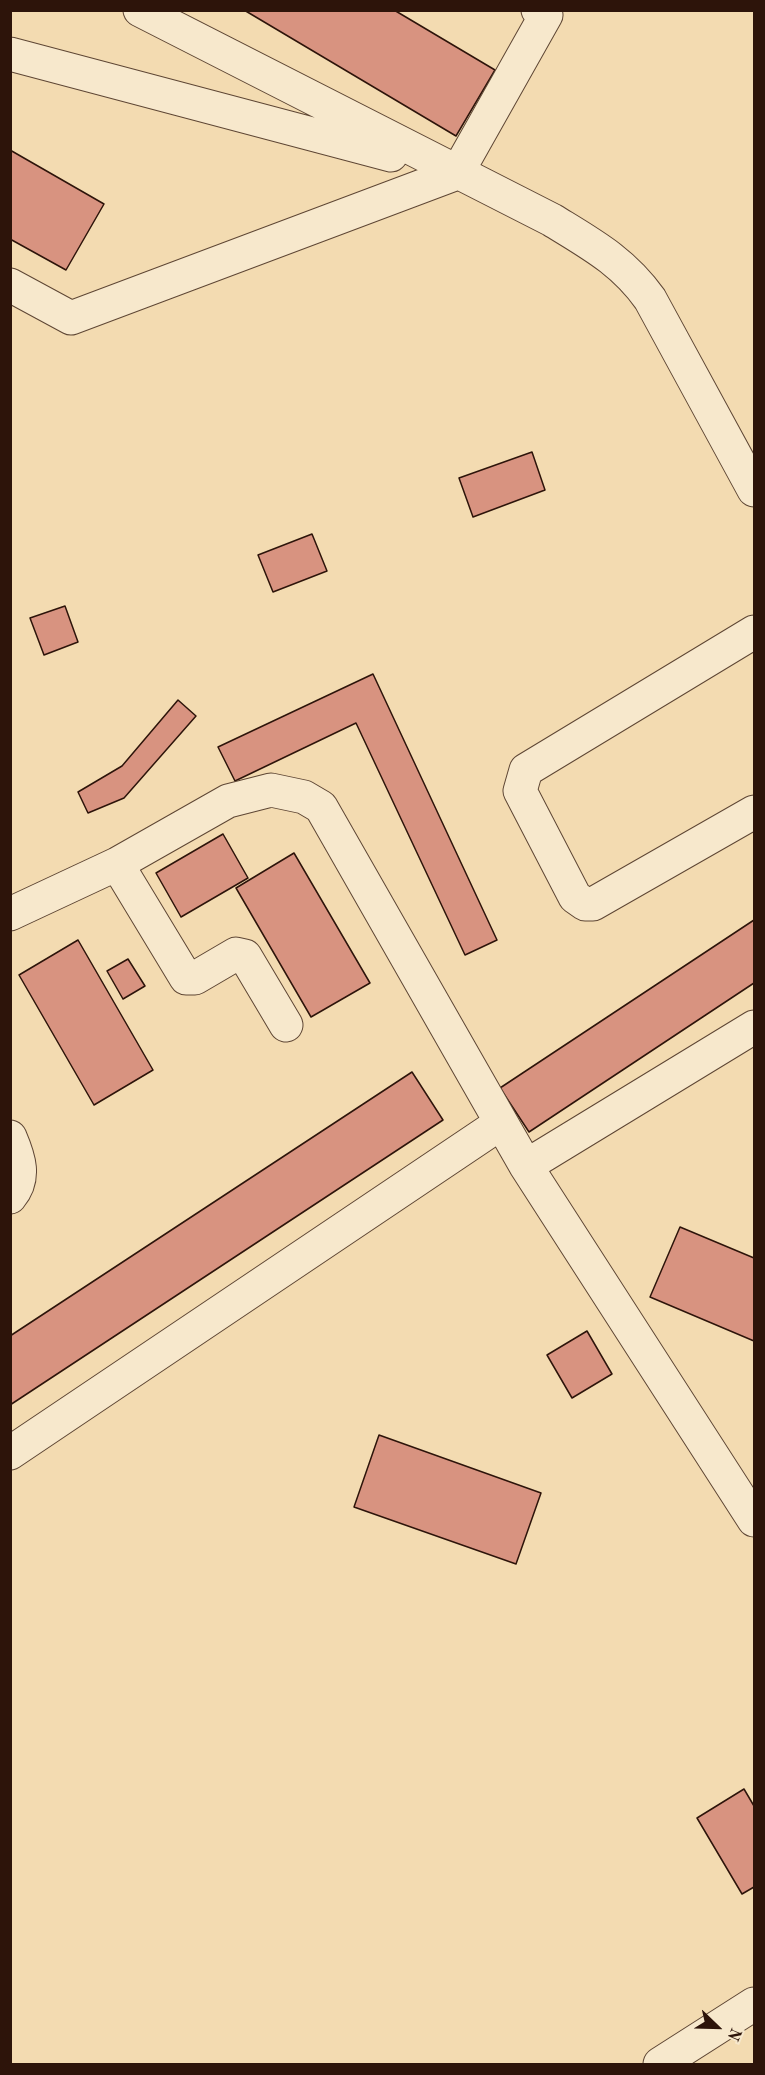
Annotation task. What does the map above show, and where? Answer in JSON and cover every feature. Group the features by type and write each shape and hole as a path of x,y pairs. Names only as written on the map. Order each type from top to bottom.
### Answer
{"street":[{"path":"140,10 552,220 610,255 634,277 650,299 754,490"},
{"path":"10,285 71,318 457,173 546,15 538,10"},
{"path":"10,54 457,173"},
{"path":"754,632 526,770 520,791 576,897 585,904 593,904 754,812"},
{"path":"10,914 117,864 228,801 271,790 304,797 321,807 526,1166 754,1520"},
{"path":"117,864 186,978 195,978 236,954 245,956 286,1025"},
{"path":"526,1166 754,1027"},
{"path":"10,1453 501,1123"},
{"path":"10,1137 20,1160 19,1186 10,1197"},
{"path":"660,2064 754,2004"}],"building":[{"path":"244,10 394,10 495,70 456,136"},
{"path":"10,150 104,204 66,270 10,239"},
{"path":"532,452 545,490 473,517 459,478"},
{"path":"312,534 327,571 273,592 258,555"},
{"path":"65,606 78,642 44,655 30,618"},
{"path":"373,674 497,940 465,955 356,723 235,781 218,747"},
{"path":"178,700 196,716 124,798 88,813 78,792 122,766"},
{"path":"223,834 248,878 181,917 156,873"},
{"path":"294,853 370,983 311,1017 236,888"},
{"path":"754,920 754,983 529,1132 500,1088"},
{"path":"78,940 153,1070 94,1105 19,975"},
{"path":"128,959 145,986 123,999 107,971"},
{"path":"412,1072 443,1120 10,1405 10,1336"},
{"path":"680,1227 754,1258 754,1341 650,1297"},
{"path":"587,1331 612,1374 572,1398 547,1355"},
{"path":"379,1435 541,1493 516,1564 354,1507"},
{"path":"744,1789 754,1806 754,1887 742,1894 697,1818"}]}
